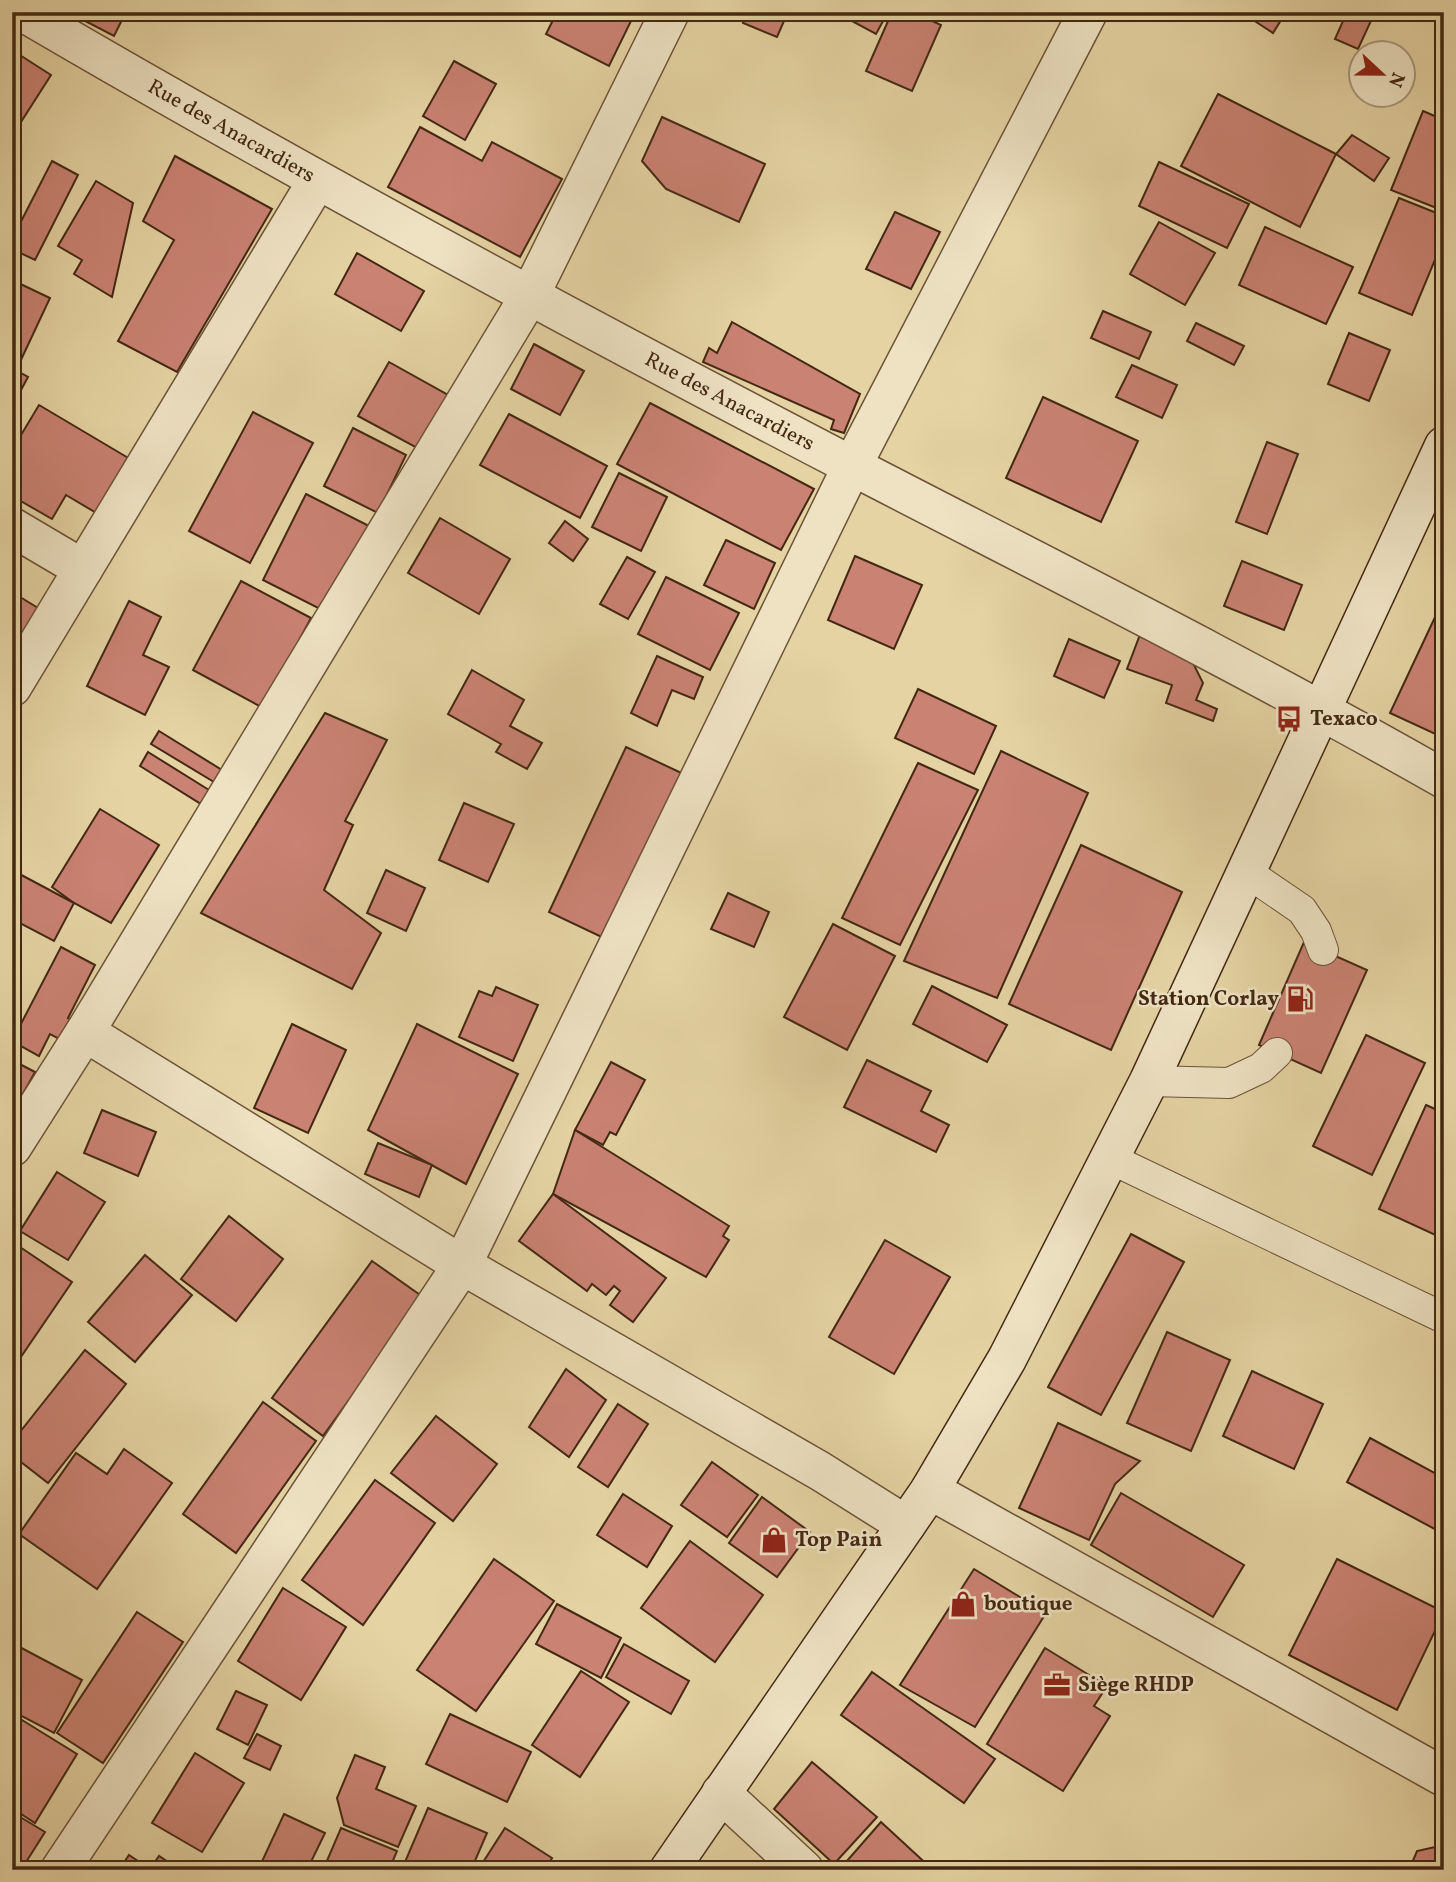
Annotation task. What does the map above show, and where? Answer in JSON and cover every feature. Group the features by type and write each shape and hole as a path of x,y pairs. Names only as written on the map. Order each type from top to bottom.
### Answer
{"street":[{"name":"Rue des Anacardiers","path":"23,12 317,181 852,466 1320,709 1444,779"},
{"path":"12,1147 85,1032 530,295 670,12"},
{"path":"60,1870 462,1265 852,466 1088,12"},
{"path":"12,687 317,181"},
{"path":"669,1870 930,1490 1007,1359 1149,1081 1444,446"},
{"path":"12,527 83,569"},
{"path":"85,1032 462,1265 820,1471 906,1525"},
{"path":"930,1490 1444,1777"},
{"path":"721,1793 804,1870"}],"lane":[{"path":"1245,870 1302,910 1316,931 1323,950"},
{"path":"1149,1081 1228,1083 1261,1068 1277,1054"},
{"path":"1110,1158 1444,1318"}],"building":[{"path":"68,12 126,12 114,36"},
{"path":"557,12 619,12 632,19 609,66 546,34"},
{"path":"747,12 788,12 777,37 743,23"},
{"path":"857,12 888,12 876,34 852,21"},
{"path":"892,12 913,12 941,25 912,91 866,71"},
{"path":"1241,12 1286,12 1273,33"},
{"path":"1347,12 1375,12 1363,38 1348,38 1348,45 1335,39"},
{"path":"12,50 51,75 12,136"},
{"path":"454,61 496,84 465,140 423,116"},
{"path":"1218,94 1336,154 1300,227 1181,166"},
{"path":"1423,111 1444,120 1444,211 1391,190"},
{"path":"662,117 765,164 739,222 666,189 642,161"},
{"path":"420,127 482,161 492,142 562,179 520,257 388,187"},
{"path":"1352,135 1389,158 1374,181 1336,154"},
{"path":"175,156 272,209 177,372 118,341 174,240 143,221"},
{"path":"52,161 78,175 35,260 12,249 12,239"},
{"path":"1159,162 1249,204 1227,248 1139,206"},
{"path":"96,181 133,203 112,297 74,274 82,260 58,246"},
{"path":"1399,198 1444,216 1444,238 1412,315 1359,293"},
{"path":"895,212 940,232 911,289 866,269"},
{"path":"1159,222 1215,253 1185,305 1130,274"},
{"path":"1265,227 1353,267 1326,324 1239,285"},
{"path":"357,253 424,291 401,331 335,294"},
{"path":"12,280 50,298 12,379"},
{"path":"1103,311 1151,332 1139,359 1091,338"},
{"path":"732,322 860,394 844,433 831,429 834,420 703,362 709,348 717,353"},
{"path":"1196,323 1244,346 1234,365 1187,341"},
{"path":"1349,333 1390,350 1369,401 1328,384"},
{"path":"534,344 584,371 560,415 511,389"},
{"path":"389,362 448,395 419,449 358,416"},
{"path":"1132,365 1177,385 1162,418 1116,397"},
{"path":"12,368 28,377 12,407"},
{"path":"1043,397 1138,441 1101,522 1006,478"},
{"path":"650,403 814,489 781,550 617,464"},
{"path":"39,405 130,459 98,514 66,495 52,519 12,496 12,450"},
{"path":"253,412 313,443 250,563 189,531"},
{"path":"509,414 607,466 580,518 480,465"},
{"path":"353,428 406,455 378,513 324,486"},
{"path":"1267,442 1298,454 1267,534 1236,522"},
{"path":"619,473 667,497 641,551 592,527"},
{"path":"306,494 369,526 326,612 263,580"},
{"path":"440,518 510,559 479,614 408,573"},
{"path":"565,521 588,539 573,561 549,543"},
{"path":"726,540 775,563 754,609 704,585"},
{"path":"855,556 922,585 894,649 828,620"},
{"path":"627,557 655,572 628,619 600,604"},
{"path":"1242,561 1302,585 1284,630 1224,606"},
{"path":"666,577 739,613 710,670 638,634"},
{"path":"241,581 311,618 263,708 193,670"},
{"path":"12,592 38,608 12,651"},
{"path":"1444,598 1444,738 1390,713"},
{"path":"129,601 161,617 143,655 169,667 145,715 87,686"},
{"path":"1141,632 1186,649 1203,683 1196,700 1217,709 1213,721 1166,703 1172,685 1127,669"},
{"path":"1069,639 1120,661 1104,698 1054,676"},
{"path":"657,656 703,677 694,699 672,690 657,726 631,713"},
{"path":"472,670 524,700 510,726 542,743 527,769 496,752 501,744 448,714"},
{"path":"918,689 996,726 974,774 895,738"},
{"path":"325,713 387,740 345,821 353,825 324,890 381,933 352,989 201,913"},
{"path":"159,731 222,770 214,782 151,744"},
{"path":"626,747 690,777 612,942 549,912"},
{"path":"1001,751 1088,793 997,998 904,961"},
{"path":"148,752 209,790 201,804 140,766"},
{"path":"918,763 978,790 900,945 842,918"},
{"path":"464,803 514,824 488,882 439,860"},
{"path":"100,809 159,845 111,923 74,903 52,887"},
{"path":"1081,845 1182,892 1111,1050 1009,1004"},
{"path":"12,870 74,903 54,941 12,919"},
{"path":"386,870 425,888 406,931 367,913"},
{"path":"728,893 769,912 754,947 711,929"},
{"path":"833,924 895,956 847,1050 784,1017"},
{"path":"1304,942 1367,970 1321,1073 1259,1045"},
{"path":"61,947 95,965 68,1018 79,1024 69,1044 50,1034 39,1056 12,1041"},
{"path":"932,986 1007,1025 987,1062 913,1024"},
{"path":"496,987 538,1005 513,1061 459,1037 479,991 492,996"},
{"path":"292,1024 346,1050 308,1133 254,1108"},
{"path":"417,1024 518,1074 466,1184 368,1130"},
{"path":"1366,1035 1425,1063 1372,1175 1313,1146"},
{"path":"12,1060 35,1072 12,1114"},
{"path":"867,1060 931,1091 921,1111 949,1125 936,1152 844,1107"},
{"path":"611,1062 645,1080 616,1135 610,1132 603,1145 575,1130"},
{"path":"1426,1105 1444,1113 1444,1239 1379,1209"},
{"path":"102,1110 156,1132 138,1176 84,1153"},
{"path":"575,1130 729,1226 723,1236 729,1240 706,1277 553,1194"},
{"path":"378,1143 432,1165 419,1197 365,1174"},
{"path":"57,1172 105,1202 68,1260 20,1231"},
{"path":"553,1194 666,1278 633,1322 610,1305 620,1291 614,1286 606,1295 592,1284 587,1291 519,1241"},
{"path":"229,1216 283,1259 236,1321 181,1279"},
{"path":"1131,1234 1184,1262 1101,1415 1048,1387"},
{"path":"885,1240 950,1277 894,1374 829,1337"},
{"path":"17,1245 72,1282 12,1370 12,1252"},
{"path":"145,1255 192,1295 135,1362 88,1322"},
{"path":"372,1261 423,1297 323,1436 272,1398"},
{"path":"1167,1332 1230,1360 1191,1451 1127,1423"},
{"path":"85,1350 126,1384 48,1483 12,1455 12,1442"},
{"path":"566,1369 606,1400 569,1457 529,1427"},
{"path":"1252,1371 1323,1404 1294,1469 1223,1436"},
{"path":"263,1402 316,1441 236,1553 183,1514"},
{"path":"618,1404 648,1424 608,1487 578,1467"},
{"path":"436,1416 497,1464 453,1521 391,1473"},
{"path":"1058,1423 1140,1461 1115,1484 1089,1540 1019,1508"},
{"path":"1370,1438 1444,1478 1444,1534 1347,1482"},
{"path":"124,1449 172,1483 97,1589 19,1534 76,1453 107,1474"},
{"path":"712,1462 758,1495 727,1537 681,1505"},
{"path":"375,1480 435,1523 363,1625 302,1580"},
{"path":"1121,1493 1244,1565 1213,1617 1091,1545"},
{"path":"623,1494 672,1526 647,1567 597,1535"},
{"path":"762,1497 810,1532 777,1577 729,1543"},
{"path":"690,1541 763,1595 715,1662 641,1608"},
{"path":"494,1559 554,1601 476,1711 417,1670"},
{"path":"1337,1559 1444,1612 1397,1710 1289,1655"},
{"path":"974,1569 1046,1613 975,1727 900,1685"},
{"path":"283,1588 346,1627 301,1700 238,1661"},
{"path":"557,1604 621,1638 601,1678 536,1644"},
{"path":"137,1612 183,1642 103,1763 57,1733"},
{"path":"12,1643 82,1680 54,1733 12,1711"},
{"path":"624,1644 689,1681 671,1714 606,1677"},
{"path":"1045,1648 1107,1686 1094,1706 1110,1716 1063,1791 987,1744"},
{"path":"581,1671 629,1702 580,1777 532,1745"},
{"path":"872,1672 995,1759 964,1803 841,1715"},
{"path":"236,1691 267,1705 248,1745 217,1729"},
{"path":"450,1714 531,1752 507,1802 426,1764"},
{"path":"22,1720 77,1754 35,1823 12,1808 12,1737"},
{"path":"257,1734 281,1746 270,1770 244,1758"},
{"path":"195,1753 244,1783 202,1852 152,1823"},
{"path":"355,1755 385,1767 376,1789 416,1806 398,1847 344,1825 337,1798"},
{"path":"812,1762 877,1817 834,1864 774,1809"},
{"path":"428,1808 487,1833 471,1870 422,1870 405,1862"},
{"path":"12,1812 45,1832 21,1870 12,1870"},
{"path":"284,1814 325,1833 307,1870 258,1870"},
{"path":"881,1822 933,1870 839,1870"},
{"path":"341,1828 397,1851 389,1870 323,1870"},
{"path":"505,1828 552,1858 545,1870 478,1870"},
{"path":"1444,1845 1444,1870 1409,1870 1417,1851"},
{"path":"129,1855 150,1869 159,1856 180,1870 119,1870"}],"place":[{"name":"Texaco","path":"1289,719"},
{"name":"Station Corlay","path":"1300,999"},
{"name":"Top Pain","path":"774,1540"},
{"name":"boutique","path":"963,1604"},
{"name":"Siège RHDP","path":"1057,1685"}]}
